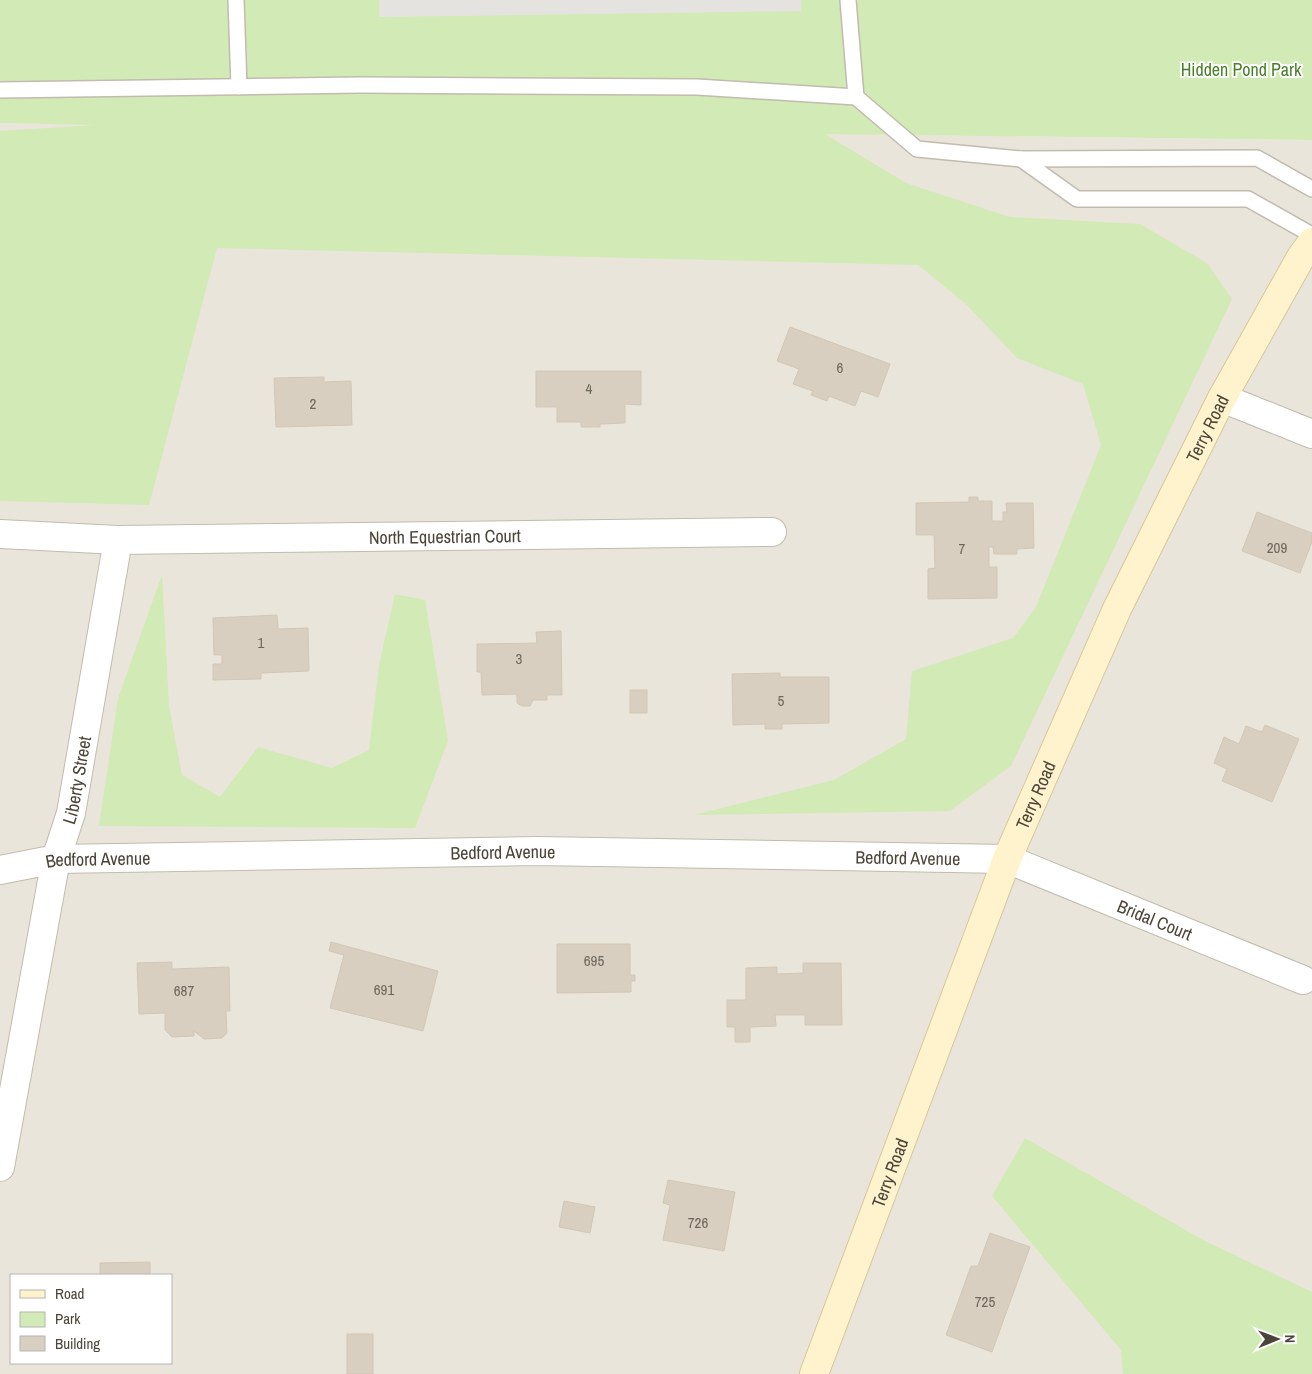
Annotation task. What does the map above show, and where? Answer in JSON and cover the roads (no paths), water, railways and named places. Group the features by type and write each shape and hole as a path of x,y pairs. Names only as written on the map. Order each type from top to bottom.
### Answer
{"street":[{"name":"Terry Road","path":"814,1374 1007,859 1117,608 1222,398 1301,257 1312,242"},
{"path":"1222,398 1312,434"},
{"name":"North Equestrian Court","path":"0,534 118,540 772,532"},
{"name":"Liberty Street","path":"0,1166 56,859 71,813 118,540"},
{"name":"Bedford Avenue","path":"0,870 56,859 536,851 1007,859"},
{"name":"Bridal Court","path":"1007,859 1303,980"}],"lane":[{"path":"236,0 239,87"},
{"path":"848,0 856,97"},
{"path":"0,90 360,85 698,87 856,97 917,150 1021,159 1257,158 1312,189"},
{"path":"1021,159 1077,199 1248,199 1312,235"}],"park label":[{"name":"Hidden Pond Park","path":"1241,69"}]}
